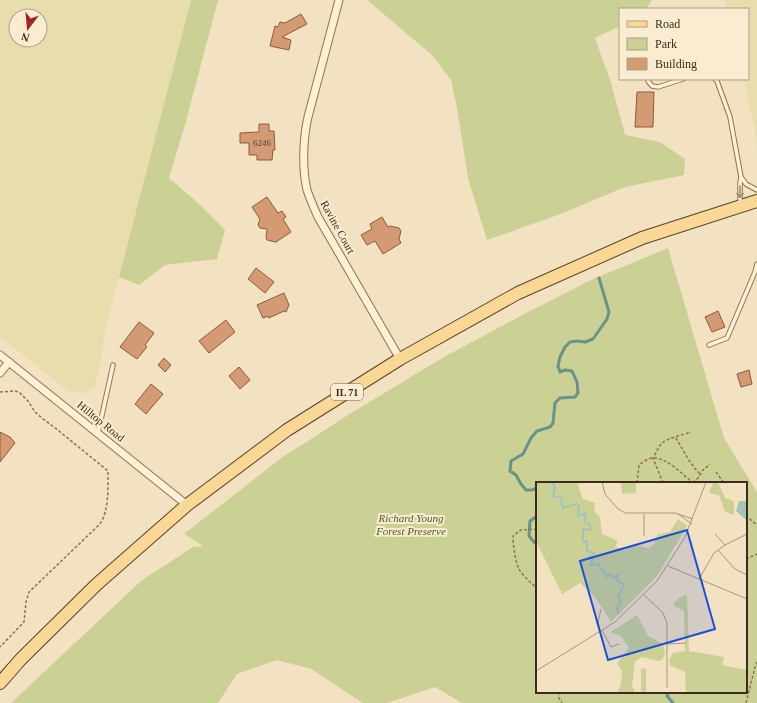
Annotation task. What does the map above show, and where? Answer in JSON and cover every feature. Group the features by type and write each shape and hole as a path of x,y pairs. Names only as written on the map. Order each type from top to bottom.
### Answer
{"main road":[{"name":"IL 71","path":"0,683 21,659 97,584 187,505 287,430 400,359 518,293 642,238 757,201"}],"street":[{"name":"Ravine Court","path":"339,0 308,117 305,134 305,172 307,189 318,217 400,359"},
{"name":"Hilltop Road","path":"0,355 187,505"},
{"path":"0,373 9,362"}],"lane":[{"path":"648,80 652,86 658,87 680,80"},
{"path":"715,80 730,117 741,177 740,207"},
{"path":"741,177 746,184 757,190"},
{"path":"709,345 727,338 757,264"},
{"path":"98,433 113,365"}],"path":[{"path":"0,392 19,392 28,401 35,412 108,471 106,508 102,521 29,592 25,608 24,622 0,646"},
{"path":"653,458 662,443 691,432"},
{"path":"676,437 689,460 700,474"},
{"path":"653,458 663,482"},
{"path":"637,482 639,465 653,458 664,460 692,482"},
{"path":"694,482 702,471 710,464"},
{"path":"716,472 723,482"},
{"path":"747,516 757,525"},
{"path":"536,529 521,530 513,536 513,546 519,569 530,583 536,587"},
{"path":"747,559 757,554"},
{"path":"746,703 757,662"},
{"path":"560,693 559,698 562,703"}],"shaded area":[{"path":"0,0 191,0 105,331 101,362 94,386 85,393 68,391 0,336"},
{"path":"725,0 757,0 757,153 755,130 744,80 749,80 749,8 727,8"}],"green space":[{"path":"191,0 218,0 185,125 169,178 198,203 225,230 217,259 165,265 139,285 119,277"},
{"path":"367,0 652,0 647,8 619,8 619,26 595,38 611,83 625,135 660,142 685,159 684,175 625,187 558,215 487,240 468,178 451,80 432,55"},
{"name":"Richard Young Forest Preserve","path":"668,248 724,438 757,492 757,703 462,703 435,687 387,703 363,703 311,669 277,660 237,674 218,703 11,703 141,581 193,547 203,546 184,534 280,459 348,415 444,357 593,279"}],"building":[{"path":"301,14 307,24 282,37 291,40 289,50 270,46 275,26 278,27 280,22 285,23"},
{"path":"637,92 654,92 653,127 635,127"},
{"path":"259,124 269,124 269,131 274,131 275,150 273,150 272,160 257,160 257,155 249,155 249,143 240,143 240,133 259,132"},
{"path":"267,197 278,213 282,211 286,217 283,219 291,232 276,242 267,240 267,229 260,228 258,225 260,219 252,207"},
{"path":"382,217 388,227 399,228 401,231 399,239 401,243 383,254 375,241 367,245 361,235 372,229 370,224"},
{"path":"256,268 274,282 265,293 248,279"},
{"path":"284,293 289,305 286,312 284,311 269,318 268,316 263,318 257,305"},
{"path":"718,311 725,327 712,332 705,317"},
{"path":"226,320 235,332 209,353 199,341"},
{"path":"139,322 154,333 145,345 147,347 137,359 120,347"},
{"path":"164,358 171,365 165,372 158,365"},
{"path":"239,367 250,380 240,389 229,376"},
{"path":"749,370 752,384 741,387 737,374"},
{"path":"151,384 163,394 146,414 135,404"},
{"path":"0,432 10,437 15,443 0,462"}],"waterway":[{"path":"536,488 526,490 516,475 510,471 511,461 523,454 531,438 537,431 550,427 553,423 555,403 560,398 575,397 578,393 577,382 572,371 565,370 560,372 558,366 560,357 565,347 570,342 585,342 593,339 607,319 609,312 599,278"},
{"path":"536,517 530,521 529,536 536,543"},
{"path":"668,693 667,696 673,703"}]}
